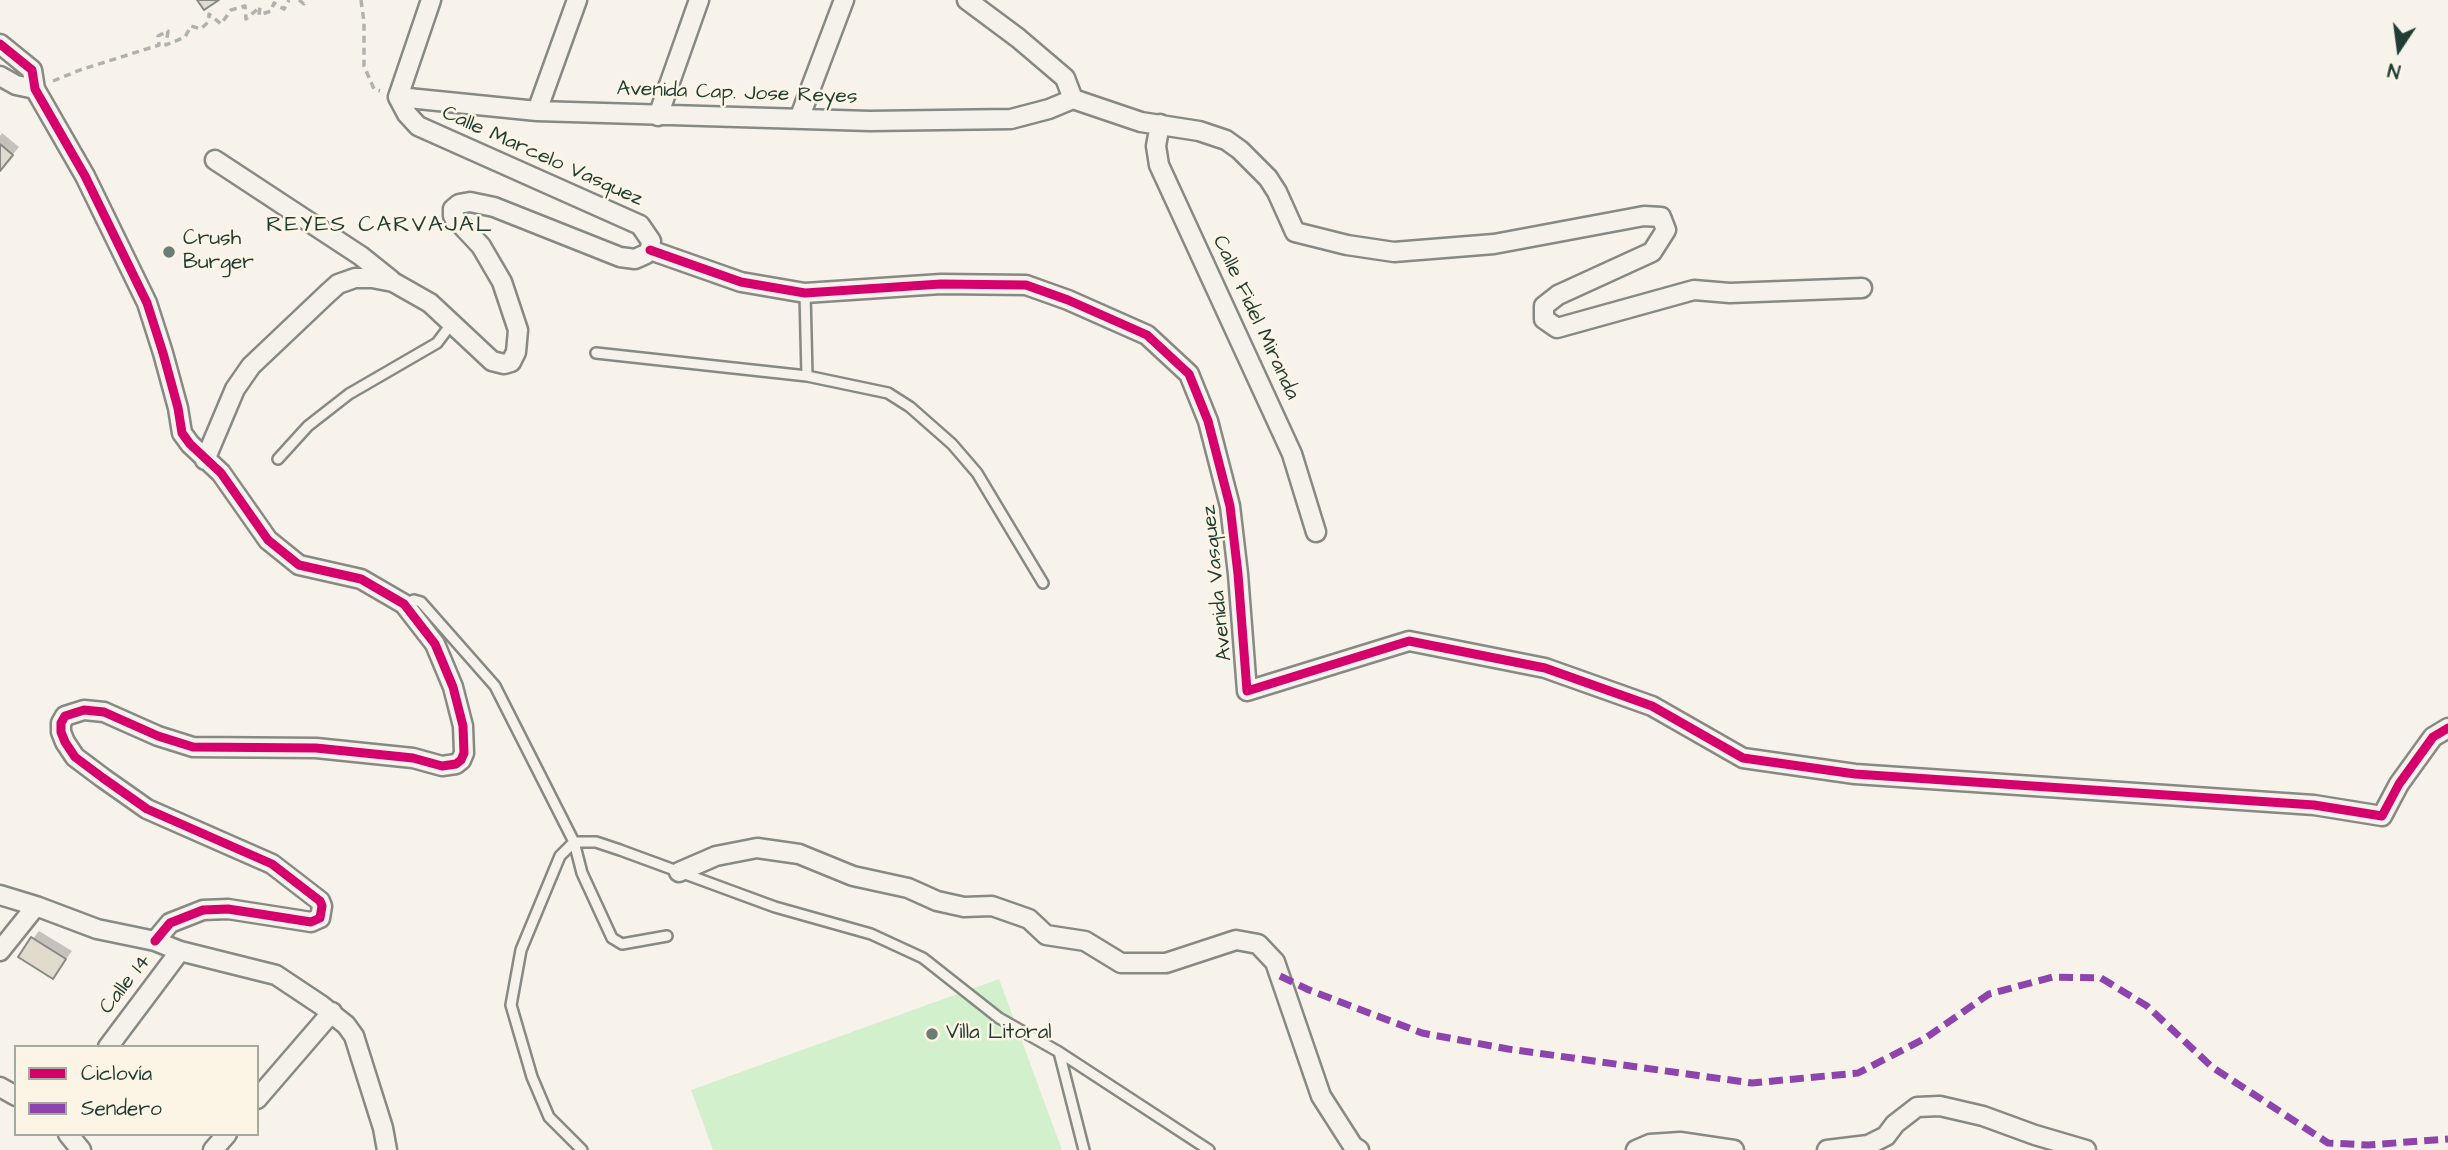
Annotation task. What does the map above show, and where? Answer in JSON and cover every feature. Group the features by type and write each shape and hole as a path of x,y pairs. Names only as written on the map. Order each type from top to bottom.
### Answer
{"street":[{"path":"398,97 431,0"},
{"path":"537,111 577,0"},
{"path":"658,116 699,0"},
{"path":"799,118 844,0"},
{"path":"967,0 1065,78 1073,99 1141,122 1199,131 1226,140 1268,178 1282,201 1295,232 1346,245 1394,253 1494,244 1644,215 1661,217 1666,230 1652,252 1558,295 1544,306 1544,320 1557,328 1694,290 1730,293 1862,288"},
{"path":"0,44 32,70 36,89 85,176 147,303 178,408 182,433 205,460 221,473 268,540 299,565 361,579 404,604 435,644 453,687 463,726 464,753 456,764 442,766 413,758 316,748 193,747 158,736 104,712 84,710 65,716 61,723 65,742 75,757 103,778 148,809 272,864 320,901 320,918 311,922 228,909 202,910 170,923 155,941"},
{"path":"0,76 16,85 36,89"},
{"name":"Avenida Cap. Jose Reyes","path":"398,97 537,111 870,121 1011,118 1049,110 1073,99"},
{"name":"Calle Marcelo Vasquez","path":"398,97 407,114 418,126 640,225 651,241 650,250"},
{"name":"Calle Fidel Miranda","path":"1160,124 1156,146 1159,166 1292,454 1316,532"},
{"path":"215,160 361,256 393,282 430,303 492,361 504,364 511,362 516,352 518,330 502,282 481,246 453,216 453,209 459,204 470,202 494,207 620,257 635,258 650,250"},
{"name":"Avenida Vasquez","path":"650,250 741,282 805,293 941,284 1026,285 1068,300 1147,335 1189,373 1208,421 1230,506 1247,691 1409,641 1545,668 1652,706 1743,758 1855,774 2314,805 2382,816 2399,784 2433,737 2448,728"},
{"path":"205,460 236,389 251,366 312,308 338,284 355,278 393,282"},
{"path":"679,872 716,856 757,848 799,854 853,876 908,888 937,901 964,907 992,906 1029,919 1046,934 1085,941 1121,963 1166,963 1236,940 1258,944 1275,962 1321,1096 1353,1146 1359,1150"},
{"path":"0,895 97,929 155,941 180,951 276,975 332,1012 354,1036 383,1128 387,1150"},
{"path":"0,951 36,906"},
{"name":"Calle 14","path":"110,1045 180,951"},
{"path":"259,1097 332,1012"},
{"path":"1827,1150 1868,1144 1886,1136 1895,1124 1917,1107 1940,1106 1983,1116 2085,1150"},
{"path":"70,1136 81,1150"},
{"path":"213,1150 225,1136"},
{"path":"1636,1150 1650,1144 1680,1142 1734,1150"}],"lane":[{"path":"805,293 807,376"},
{"path":"278,459 307,426 360,387 437,343 452,323"},
{"path":"596,352 807,376 888,393 919,414 952,444 977,473 1044,583"},
{"path":"404,604 414,600 421,602 495,687 574,842 582,873 612,938 622,944 667,936"},
{"path":"582,1150 549,1117 532,1077 512,1005 521,950 560,856 574,842 596,842 775,907 871,934 923,958 999,1018 1059,1052 1209,1150"},
{"path":"1059,1052 1084,1150"}],"path":[{"path":"36,89 80,70 159,46 158,36 169,31 166,45 185,37 191,26 201,29 209,21 209,14 221,24 232,10 245,6 247,19 260,7 259,15 271,11 274,3 284,9 289,0"},
{"path":"299,0 304,4 306,0"},
{"path":"361,0 364,66 374,89 398,97"}],"green space":[{"name":"Villa Litoral","path":"999,979 1062,1150 713,1150 691,1090"}],"building":[{"path":"197,0 219,0 204,10"},
{"path":"0,144 13,155 0,171"},
{"path":"31,937 66,959 53,979 18,957"}],"marked path":[{"path":"1280,976 1309,990 1422,1033 1508,1049 1752,1083 1858,1073 1924,1039 1989,994 2053,977 2101,978 2147,1006 2212,1067 2328,1143 2368,1145 2448,1139"}],"cycle path":[{"path":"0,44 32,70 35,89 85,176 147,303 178,408 182,433 221,473 268,540 299,565 361,579 404,604 435,644 453,687 463,726 464,753 461,760 456,764 442,766 413,758 316,748 193,747 158,736 104,712 84,710 65,716 61,723 65,742 75,757 103,778 147,809 272,864 320,901 322,906 320,918 311,922 228,909 203,910 170,923 155,941"},
{"path":"650,250 741,282 805,293 941,284 1026,285 1068,300 1147,335 1189,374 1208,421 1230,506 1247,691 1409,641 1545,668 1652,706 1743,758 1855,774 2314,805 2382,816 2399,784 2433,737 2448,728"}],"place":[{"name":"Crush Burger","path":"169,252"},
{"name":"Villa Litoral","path":"932,1034"}],"district":[{"name":"REYES CARVAJAL","path":"380,226"}]}
